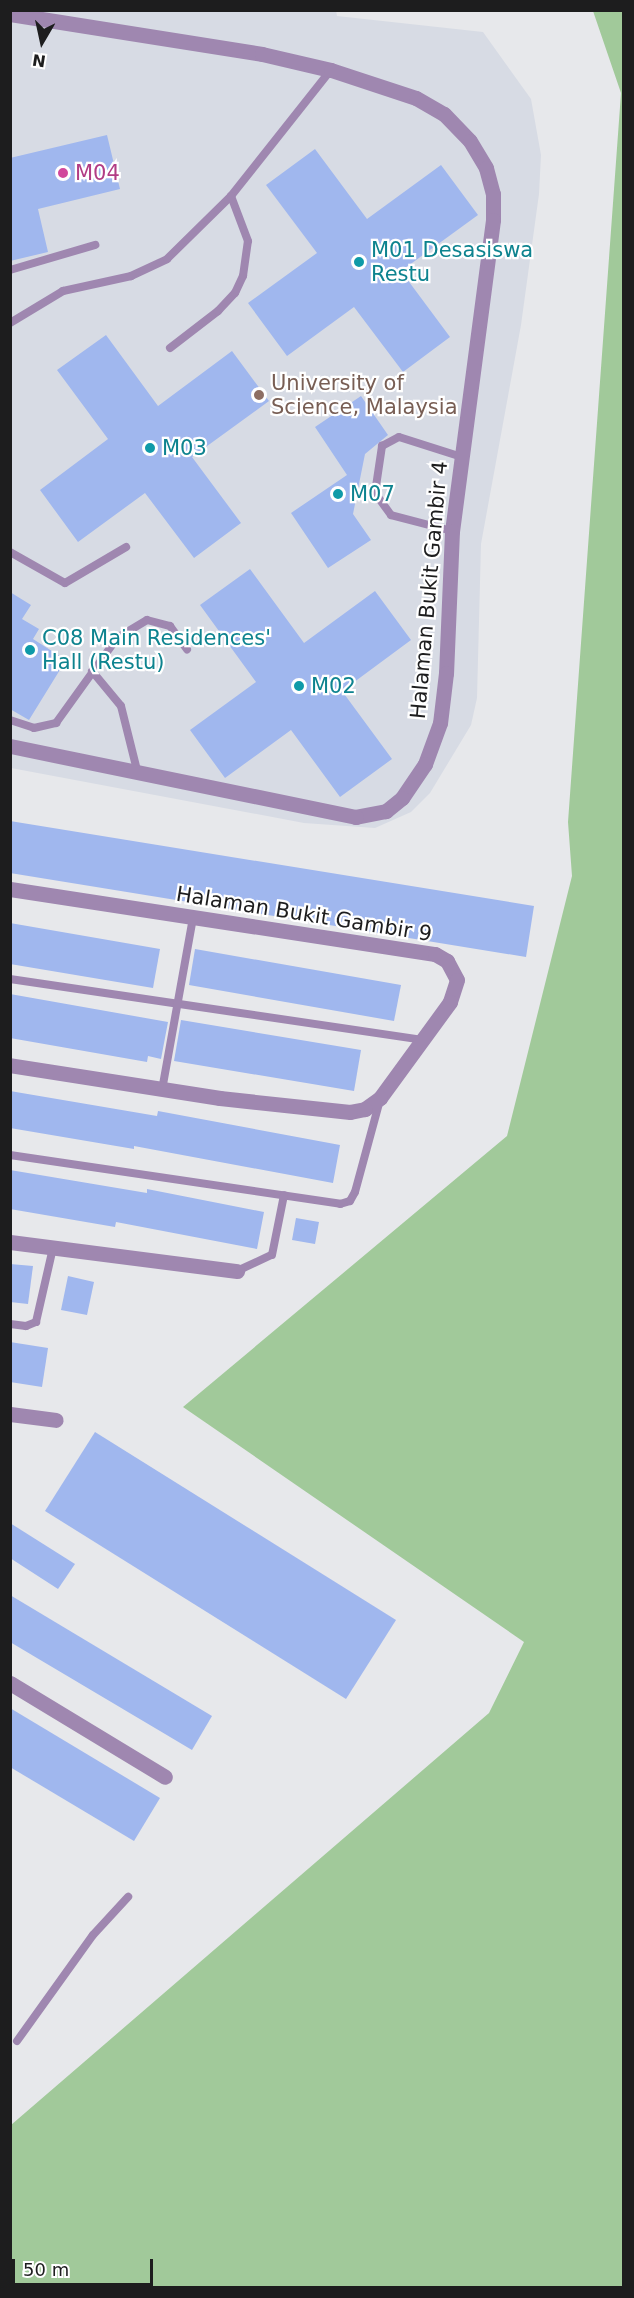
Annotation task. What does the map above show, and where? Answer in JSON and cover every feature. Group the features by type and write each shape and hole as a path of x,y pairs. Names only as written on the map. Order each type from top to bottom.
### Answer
{"street":[{"name":"Halaman Bukit Gambir 4","path":"10,14 262,54 331,70 416,98 444,114 470,141 486,168 493,194 491,243 452,531 446,673 440,723 413,784 386,811 356,818 10,746"},
{"name":"Halaman Bukit Gambir 9","path":"10,889 435,954 453,970 455,993 380,1098 365,1109 350,1112 162,1089 10,1065"},
{"path":"10,1242 237,1271"},
{"path":"10,1414 56,1420"},
{"path":"10,1683 165,1777"}],"lane":[{"path":"10,322 63,291 131,276 167,259 231,196 331,70"},
{"path":"170,348 218,311 235,293 243,276 248,241 231,196"},
{"path":"10,270 95,245"},
{"path":"452,531 391,515 375,493 382,446 399,437 462,457"},
{"path":"10,552 65,583 126,546"},
{"path":"10,720 34,728 51,726 117,638 147,620 170,626 187,649"},
{"path":"92,671 121,706 138,774"},
{"path":"162,1089 193,918"},
{"path":"10,979 423,1040"},
{"path":"10,1155 340,1204 350,1201 380,1098"},
{"path":"237,1271 272,1255 284,1195"},
{"path":"10,1324 26,1326 36,1322 54,1248"},
{"path":"17,2041 93,1935 128,1897"}],"shaded area":[{"name":"University of Science, Malaysia","path":"336,10 337,16 483,32 531,99 541,155 539,194 521,325 481,544 477,698 471,725 430,793 411,812 375,828 304,823 11,768 10,11"}],"green space":[{"path":"593,11 624,11 623,2287 11,2287 11,2125 489,1713 524,1642 183,1407 507,1136 572,876 568,822 621,93"}],"building":[{"name":"M04","path":"107,135 120,189 38,209 48,252 10,261 10,158"},
{"name":"M01 Desasiswa Restu","path":"315,149 367,219 441,165 478,215 401,271 450,337 403,372 354,307 287,356 248,303 317,253 266,185"},
{"name":"M03","path":"106,335 158,406 232,351 269,401 192,457 241,523 194,558 145,493 78,542 40,490 108,439 57,370"},
{"name":"M07","path":"361,396 388,435 365,454 353,514 371,540 328,568 291,513 347,475 315,427"},
{"name":"M02","path":"250,569 304,643 375,591 411,640 342,691 392,759 340,797 291,730 225,778 190,730 256,682 200,605"},
{"name":"C08 Main Residences' Hall (Restu)","path":"10,592 31,605 22,619 39,629 33,639 66,660 29,720 10,709"},
{"path":"10,821 534,906 526,957 10,873"},
{"path":"10,923 160,949 153,988 10,964"},
{"path":"195,949 401,985 394,1021 189,985"},
{"path":"10,994 168,1022 161,1059 148,1056 147,1062 10,1038"},
{"path":"181,1020 361,1050 354,1091 174,1061"},
{"path":"10,1091 157,1116 158,1111 340,1145 333,1183 134,1146 134,1149 10,1128"},
{"path":"10,1170 147,1193 147,1189 264,1212 257,1249 116,1222 115,1227 10,1209"},
{"path":"296,1218 319,1222 315,1244 292,1240"},
{"path":"10,1264 33,1266 28,1304 10,1302"},
{"path":"68,1276 94,1282 87,1315 61,1310"},
{"path":"10,1342 48,1348 42,1387 10,1382"},
{"path":"95,1432 396,1620 346,1699 45,1511"},
{"path":"10,1523 75,1564 58,1589 10,1558"},
{"path":"10,1595 212,1716 192,1750 10,1642"},
{"path":"10,1708 160,1798 134,1841 10,1767"}],"place":[{"name":"M04","path":"63,173"},
{"name":"M01 Desasiswa Restu","path":"359,262"},
{"name":"University of Science, Malaysia","path":"259,395"},
{"name":"M03","path":"150,448"},
{"name":"M07","path":"338,494"},
{"name":"C08 Main Residences' Hall (Restu)","path":"30,650"},
{"name":"M02","path":"299,686"}]}
